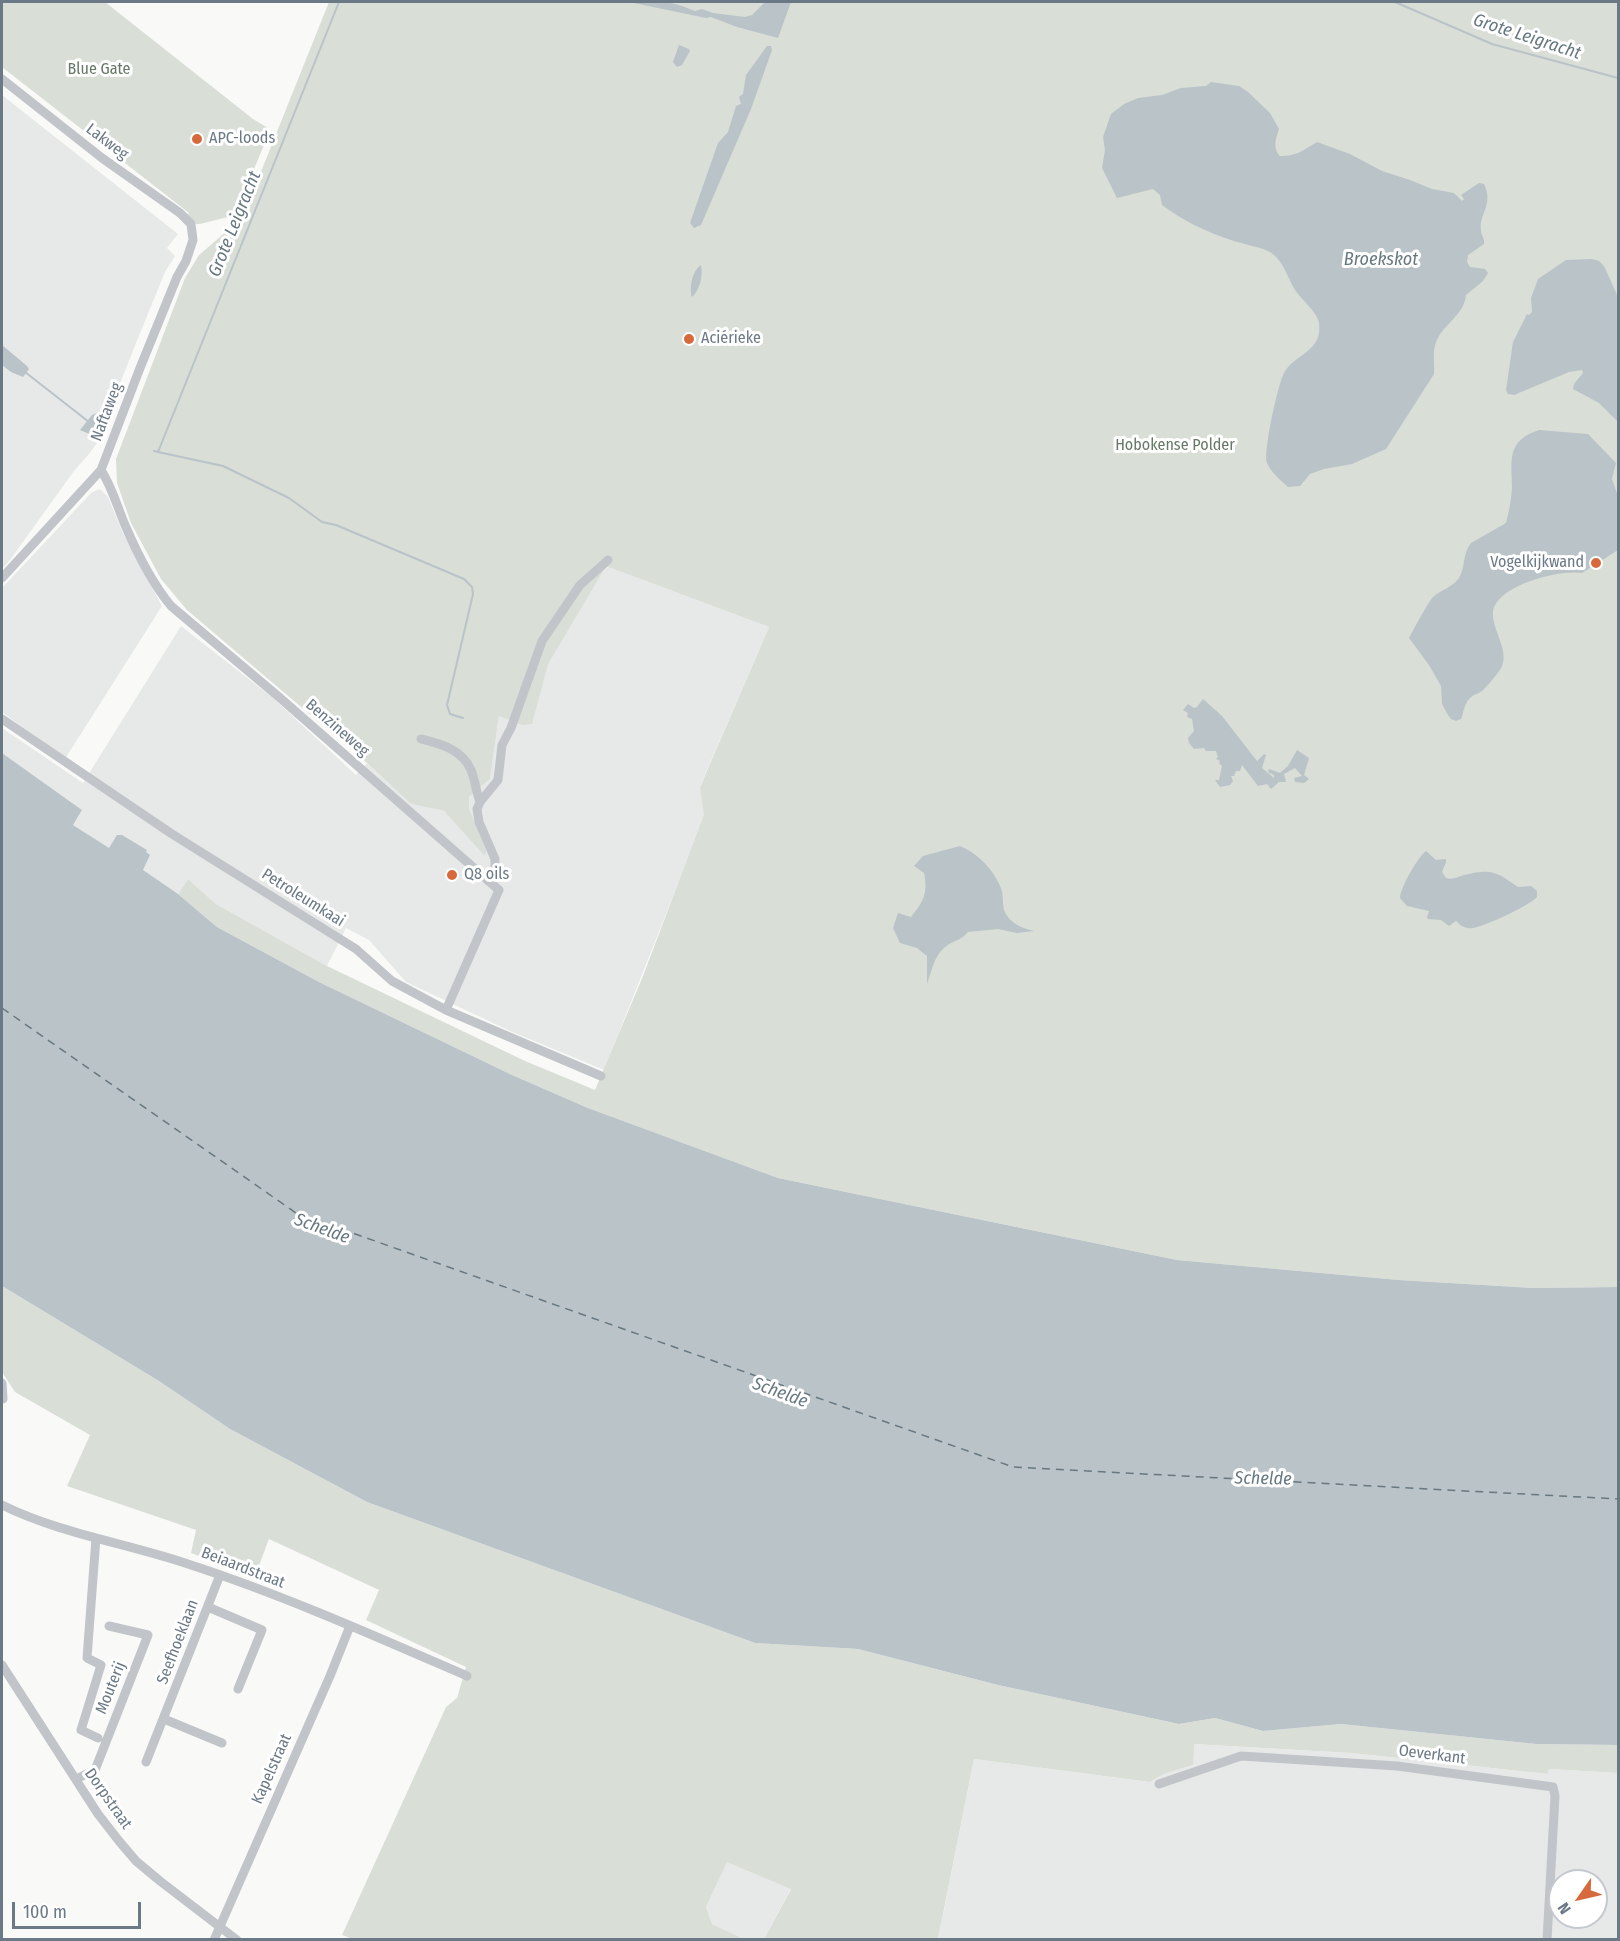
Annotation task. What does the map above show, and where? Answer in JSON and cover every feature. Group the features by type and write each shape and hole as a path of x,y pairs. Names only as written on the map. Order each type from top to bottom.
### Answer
{"street":[{"name":"Lakweg","path":"2,79 102,158 180,213 192,229"},
{"name":"Naftaweg","path":"2,578 101,470 177,277 186,261 193,240 192,229"},
{"name":"Benzineweg","path":"101,470 110,483 133,540 171,606 488,881"},
{"path":"446,1010 499,890 488,881 495,872 496,865 477,816 477,808 498,780 502,745 511,728 542,641 579,585 608,560"},
{"name":"Petroleumkaai","path":"2,720 172,834 356,949 392,981 446,1010 600,1076"},
{"path":"421,739 445,745 461,755 471,770 480,802"},
{"path":"2,1383 3,1399"},
{"name":"Beiaardstraat","path":"2,1505 55,1527 164,1556 220,1575 350,1626 467,1676"},
{"path":"96,1538 87,1658 101,1665 81,1730 98,1738"},
{"name":"Seefhoeklaan","path":"146,1762 220,1575"},
{"path":"208,1607 262,1630 238,1689"},
{"name":"Mouterij","path":"76,1779 95,1770 148,1635 109,1626"},
{"name":"Kapelstraat","path":"214,1940 350,1626"},
{"name":"Dorpstraat","path":"2,1665 108,1829 136,1861 237,1940"},
{"path":"164,1719 222,1743"},
{"name":"Oeverkant","path":"1159,1784 1241,1756 1397,1766 1553,1787 1555,1796 1547,1940"}],"shaded area":[{"path":"2,95 178,234 167,248 175,256 165,272 110,409 115,411 108,427 2,569"},
{"path":"100,489 108,497 122,531 162,606 65,759 2,712 2,588 92,492"},
{"path":"607,566 769,627 700,786 705,816 604,1070 510,1031 406,982 369,940 346,928 327,966 216,904 188,879 178,894 73,825 82,810 2,753 2,728 83,783 181,626 273,698 356,775 367,763 411,804 444,811 486,850 469,808 469,797 490,779 499,716 529,644"},
{"path":"1193,1744 1351,1753 1548,1774 1549,1769 1618,1773 1618,1939 938,1940 974,1759 1150,1782 1164,1774 1193,1765"},
{"path":"727,1861 791,1888 764,1939 744,1939 712,1924 706,1907"}],"green space":[{"name":"Blue Gate","path":"2,2 105,2 253,119 268,128 269,133 237,210 228,217 196,224 188,215 189,213 2,67"},
{"name":"Hobokense Polder","path":"329,2 1618,2 1618,1287 1534,1288 1399,1280 1177,1260 778,1178 588,1108 512,1075 319,982 217,927 178,894 188,879 216,904 327,966 525,1061 595,1090 643,976 704,815 700,787 769,627 606,566 548,664 532,724 522,725 499,716 490,779 469,797 469,808 486,850 485,856 444,811 411,804 367,763 187,610 161,579 131,523 117,483 116,459 185,278 199,255 235,224 246,209"},
{"path":"2,1286 159,1381 230,1429 367,1502 755,1643 858,1649 998,1685 1179,1724 1215,1718 1263,1731 1341,1724 1536,1744 1618,1745 1618,1773 1549,1769 1548,1774 1351,1753 1194,1744 1193,1765 1164,1774 1150,1782 974,1759 938,1939 764,1939 791,1889 727,1862 706,1907 712,1924 744,1939 353,1939 342,1935 446,1707 457,1698 466,1667 366,1620 379,1590 269,1539 255,1576 191,1553 196,1530 67,1486 90,1435 15,1392 2,1372"}],"water":[{"path":"629,2 663,2 695,11 702,9 713,13 745,17 752,15 765,2 791,2 778,38 711,17 706,18"},
{"path":"679,45 690,51 682,65 677,67 673,62"},
{"path":"767,46 771,46 772,50 751,109 701,225 694,228 690,223 718,143 728,132 736,106 741,104 739,97 743,94 746,75"},
{"name":"Broekskot","path":"1211,82 1239,86 1270,113 1279,129 1275,146 1280,156 1296,154 1317,142 1350,154 1382,171 1432,189 1454,193 1462,201 1464,199 1461,195 1479,183 1484,184 1487,191 1487,203 1481,224 1484,244 1468,255 1467,262 1470,267 1485,269 1488,273 1483,281 1466,295 1459,312 1439,336 1434,350 1434,374 1386,449 1352,464 1310,474 1300,486 1288,487 1273,473 1266,456 1281,380 1294,361 1307,352 1317,340 1319,323 1316,315 1295,290 1279,260 1270,252 1222,237 1186,221 1162,205 1160,195 1153,189 1117,198 1102,168 1105,150 1103,137 1111,114 1124,104 1138,98 1162,95 1181,88 1206,86"},
{"path":"1592,259 1604,266 1618,297 1618,422 1599,403 1573,389 1574,384 1583,373 1582,370 1569,372 1514,395 1508,394 1506,390 1513,342 1527,314 1532,312 1531,298 1538,279 1566,260"},
{"path":"701,265 700,282 692,297 692,280 695,271"},
{"path":"2,345 29,369 23,377 2,365"},
{"path":"99,412 111,413 105,430 92,435 80,430 92,415"},
{"path":"1539,430 1588,434 1616,463 1612,479 1618,496 1618,550 1582,573 1572,572 1545,576 1517,586 1497,602 1493,618 1502,646 1504,659 1502,666 1484,690 1468,700 1461,719 1456,721 1451,719 1442,704 1441,686 1409,638 1433,597 1454,584 1459,578 1466,551 1471,543 1506,523 1512,489 1513,454 1520,440"},
{"path":"1203,699 1222,716 1257,761 1264,754 1266,755 1262,768 1274,778 1274,775 1268,772 1269,769 1280,773 1288,766 1297,750 1309,758 1304,775 1309,779 1304,783 1295,782 1294,778 1302,776 1295,768 1284,774 1286,782 1279,782 1271,789 1267,784 1258,786 1242,765 1240,771 1236,771 1234,776 1231,776 1233,781 1230,785 1220,787 1215,780 1219,780 1222,766 1216,759 1218,757 1216,751 1206,751 1204,748 1194,749 1188,738 1194,731 1192,719 1187,717 1188,713 1183,710 1188,704 1194,708 1197,707"},
{"name":"Schelde","path":"2,753 82,810 73,825 109,848 117,835 122,835 147,850 146,852 150,855 143,870 178,894 217,927 319,982 512,1075 588,1108 778,1178 1177,1260 1399,1280 1534,1288 1618,1287 1618,1745 1536,1744 1341,1724 1263,1731 1215,1718 1179,1724 998,1685 858,1649 755,1643 367,1502 230,1429 159,1381 2,1286"},
{"path":"960,846 978,857 989,868 1001,889 1004,910 1012,922 1034,931 1017,933 998,929 968,932 941,951 933,965 927,984 927,956 917,948 900,943 893,928 898,913 911,917 924,897 924,873 914,866 923,856"},
{"path":"1426,851 1436,860 1446,859 1442,872 1446,878 1481,872 1494,873 1518,887 1531,886 1537,891 1537,897 1506,915 1473,928 1463,927 1456,921 1449,926 1441,920 1428,919 1429,911 1407,906 1400,898 1410,873"}],"waterway":[{"name":"Grote Leigracht","path":"154,451 158,452 339,2"},
{"name":"Grote Leigracht","path":"1395,2 1492,44 1618,78"},
{"name":"Grote Leigracht","path":"25,372 89,422"},
{"path":"158,452 223,466 289,498 322,522 336,525 464,579 472,587 473,594 447,705 450,714 463,718"}],"ferry route":[{"path":"2,1008 296,1213 1013,1467 1618,1499"}],"place":[{"name":"APC-loods","path":"197,139"},
{"name":"Aciérieke","path":"689,339"},
{"name":"Vogelkijkwand","path":"1596,563"},
{"name":"Q8 oils","path":"452,875"}]}
